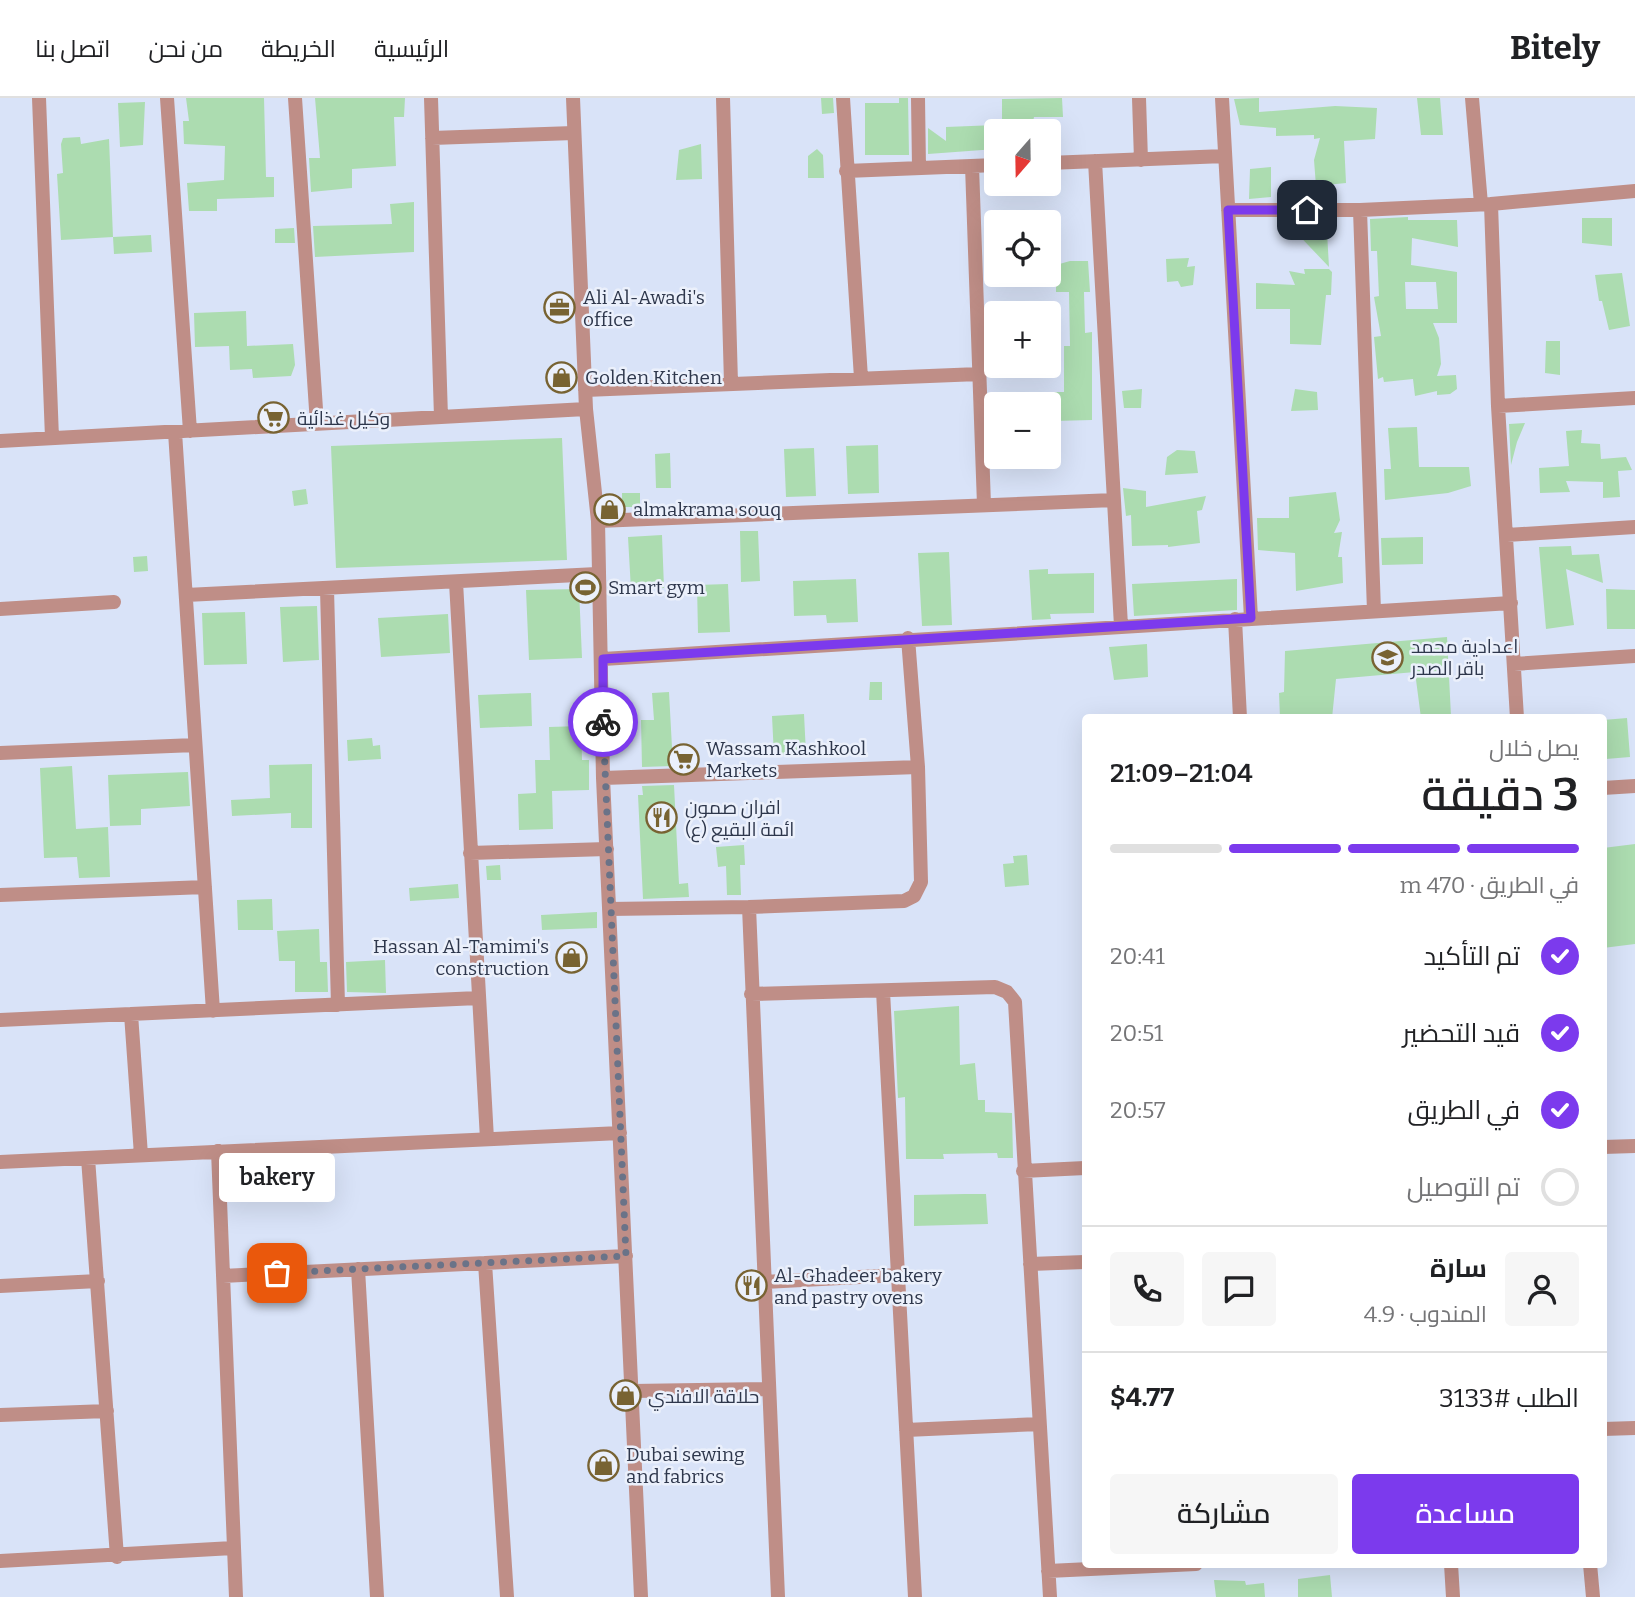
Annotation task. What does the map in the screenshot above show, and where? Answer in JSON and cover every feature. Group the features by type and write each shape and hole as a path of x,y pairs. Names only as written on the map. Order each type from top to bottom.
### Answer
{"street":[{"path":"38,98 52,438"},
{"path":"167,98 190,430"},
{"path":"295,98 317,424"},
{"path":"431,98 441,417"},
{"path":"573,98 586,409 598,520 597,574 603,659 603,778 641,1597"},
{"path":"723,98 731,383"},
{"path":"843,98 861,378"},
{"path":"918,98 919,168"},
{"path":"1139,98 1141,160"},
{"path":"1222,98 1251,618"},
{"path":"1472,98 1486,204 1517,714"},
{"path":"432,138 574,133"},
{"path":"1061,162 1225,156"},
{"path":"1095,161 1121,626"},
{"path":"972,166 984,505"},
{"path":"846,171 984,166"},
{"path":"1228,210 1360,210 1486,204 1635,191"},
{"path":"1360,210 1374,611"},
{"path":"585,390 979,374"},
{"path":"1498,406 1635,398"},
{"path":"0,441 586,409"},
{"path":"175,432 214,1011"},
{"path":"598,520 1114,500"},
{"path":"1507,535 1635,527"},
{"path":"186,595 597,574"},
{"path":"456,582 487,1139"},
{"path":"327,589 338,1005"},
{"path":"0,609 114,602"},
{"path":"603,659 908,638 1511,603"},
{"path":"1236,619 1241,714"},
{"path":"610,909 904,901 914,896 921,883 918,767 908,638"},
{"path":"1514,664 1635,656"},
{"path":"0,753 195,745"},
{"path":"603,778 918,767"},
{"path":"1607,788 1635,786"},
{"path":"470,853 607,849"},
{"path":"0,895 205,887"},
{"path":"749,907 778,1597"},
{"path":"751,994 995,987 1007,992 1015,1002 1049,1597"},
{"path":"883,991 915,1597"},
{"path":"0,1020 478,999"},
{"path":"131,1014 141,1155"},
{"path":"0,1162 620,1133"},
{"path":"1607,1147 1635,1146"},
{"path":"218,1152 236,1597"},
{"path":"88,1158 117,1557"},
{"path":"1023,1171 1082,1168"},
{"path":"223,1276 626,1256"},
{"path":"1030,1264 1082,1262"},
{"path":"485,1263 507,1597"},
{"path":"358,1269 377,1597"},
{"path":"764,1282 898,1275"},
{"path":"0,1286 98,1280"},
{"path":"632,1391 769,1389"},
{"path":"0,1415 107,1410"},
{"path":"906,1430 1039,1424"},
{"path":"1607,1429 1635,1428"},
{"path":"0,1561 233,1549"},
{"path":"1048,1571 1112,1568"},
{"path":"1451,1568 1453,1597"},
{"path":"1590,1568 1593,1597"}],"building":[{"path":"186,98 264,98 266,177 274,177 274,197 217,199 217,211 189,211 187,183 224,180 225,146 184,144 183,121 189,121"},
{"path":"315,98 405,98 404,117 394,117 396,166 352,169 352,188 311,192 309,158 320,158"},
{"path":"821,98 833,98 834,113 822,114"},
{"path":"899,98 908,98 909,155 865,155 865,103 899,103"},
{"path":"1062,98 1063,117 1002,119 1002,99"},
{"path":"1259,98 1259,112 1335,106 1377,108 1375,139 1344,141 1346,183 1316,186 1314,160 1320,138 1314,139 1314,135 1276,136 1276,128 1240,125 1234,99"},
{"path":"1417,98 1440,98 1443,135 1421,135"},
{"path":"145,102 143,145 120,147 118,103"},
{"path":"984,125 984,150 928,154 928,128 946,141 946,127"},
{"path":"80,137 81,144 109,139 113,237 61,240 57,174 63,173 61,144 63,138"},
{"path":"701,144 702,179 676,180 679,150"},
{"path":"817,149 823,155 824,178 808,178 808,156"},
{"path":"1271,167 1271,197 1249,199 1250,169"},
{"path":"414,202 414,252 315,257 313,226 392,224 390,204"},
{"path":"1408,217 1408,220 1457,220 1458,247 1412,238 1411,265 1457,272 1457,323 1433,323 1439,338 1441,364 1437,376 1456,375 1457,389 1450,394 1437,395 1437,391 1415,396 1413,379 1384,382 1383,377 1378,379 1374,337 1381,336 1374,297 1379,296 1377,251 1371,251 1370,219","holes":["1405,282 1436,282 1438,309 1406,309"]},
{"path":"1582,218 1612,218 1612,246 1582,243"},
{"path":"1290,226 1315,227 1327,232 1329,267"},
{"path":"294,228 295,243 275,243 275,229"},
{"path":"151,235 152,252 114,254 113,237"},
{"path":"1189,258 1187,267 1195,266 1193,285 1181,287 1178,281 1167,282 1166,259"},
{"path":"1088,261 1090,292 1084,292 1085,333 1092,332 1092,420 1061,421 1064,346 1070,346 1069,292 1056,292 1056,287 1061,287 1061,264"},
{"path":"1304,269 1329,269 1332,272 1331,295 1326,295 1321,345 1290,344 1290,309 1256,309 1256,283 1295,285 1289,271 1305,274"},
{"path":"1622,273 1630,326 1609,330 1602,301 1599,301 1595,275"},
{"path":"246,311 247,346 293,344 295,365 291,376 253,378 252,369 230,370 229,346 195,347 194,313"},
{"path":"1546,341 1560,341 1560,375 1545,373"},
{"path":"1142,389 1141,408 1124,408 1122,391"},
{"path":"1295,389 1317,392 1318,410 1291,411"},
{"path":"1525,423 1517,442 1511,465 1509,424"},
{"path":"1417,427 1419,467 1469,467 1471,486 1448,493 1385,500 1384,469 1391,469 1388,428"},
{"path":"1582,430 1581,443 1600,444 1601,459 1626,457 1632,470 1618,471 1620,497 1603,498 1603,482 1566,481 1570,492 1540,493 1539,468 1569,466 1566,431"},
{"path":"562,438 567,560 336,568 331,446"},
{"path":"878,445 879,493 848,494 846,446"},
{"path":"814,448 816,496 786,497 784,449"},
{"path":"1177,450 1195,451 1198,473 1165,475 1167,457"},
{"path":"670,453 671,488 656,488 655,454"},
{"path":"1123,488 1146,491 1146,507 1206,496 1202,510 1197,511 1200,543 1168,547 1132,546 1131,515 1126,516"},
{"path":"306,489 308,504 294,506 292,491"},
{"path":"1336,492 1340,520 1334,533 1342,532 1338,557 1342,557 1343,583 1296,591 1295,553 1258,550 1257,518 1289,518 1289,497"},
{"path":"622,493 640,493 640,507 622,507"},
{"path":"740,531 758,531 760,581 741,582"},
{"path":"662,535 664,588 631,590 628,537"},
{"path":"1423,537 1423,564 1382,565 1381,538"},
{"path":"1571,546 1572,555 1599,554 1603,583 1566,569 1574,625 1546,629 1539,547"},
{"path":"949,552 952,625 922,626 918,553"},
{"path":"147,556 148,571 134,572 133,557"},
{"path":"1048,569 1048,574 1094,573 1094,613 1050,614 1051,619 1032,620 1029,570"},
{"path":"856,579 858,622 827,623 826,615 794,616 793,581"},
{"path":"1237,579 1237,610 1134,616 1132,584"},
{"path":"728,584 730,632 698,633 697,585"},
{"path":"579,589 582,658 529,660 526,590"},
{"path":"1606,589 1635,590 1635,629 1607,629"},
{"path":"317,606 319,660 283,662 280,607"},
{"path":"245,612 247,664 204,665 202,613"},
{"path":"448,614 450,653 381,657 378,618"},
{"path":"1447,637 1451,714 1420,714 1415,672 1336,679 1332,714 1280,714 1279,693 1284,692 1285,651"},
{"path":"1147,644 1148,677 1114,680 1109,647"},
{"path":"870,682 882,682 882,700 869,700"},
{"path":"669,692 673,766 642,767 641,720 654,720 652,693"},
{"path":"531,693 532,726 480,728 478,695"},
{"path":"804,714 806,754 774,756 772,716"},
{"path":"1627,718 1630,757 1607,759 1607,720"},
{"path":"581,726 582,760 589,760 589,790 552,791 553,829 519,830 518,794 536,793 535,760 550,760 549,727"},
{"path":"372,738 373,746 380,745 381,759 348,761 347,740"},
{"path":"312,764 312,828 291,828 291,813 232,816 231,800 270,798 269,765"},
{"path":"72,766 76,829 108,827 110,877 79,878 77,857 44,858 40,768"},
{"path":"188,772 190,806 141,809 141,825 110,826 108,775"},
{"path":"674,785 679,884 688,883 689,897 643,899 638,795 643,795 642,786"},
{"path":"1635,844 1635,944 1607,948 1607,848"},
{"path":"744,845 745,865 740,865 741,895 727,895 726,866 718,867 716,847"},
{"path":"1027,855 1029,885 1005,887 1003,864 1014,863 1013,856"},
{"path":"500,865 501,880 487,880 486,866"},
{"path":"458,884 459,898 410,901 409,888"},
{"path":"272,899 273,930 238,930 237,900"},
{"path":"597,912 597,928 542,930 541,915"},
{"path":"319,929 320,962 327,962 328,992 295,992 295,961 279,961 277,931"},
{"path":"385,960 386,993 347,992 346,962"},
{"path":"959,1006 960,1065 975,1063 978,1100 985,1100 985,1112 1012,1113 1013,1158 998,1158 997,1153 943,1154 944,1159 906,1159 905,1097 898,1098 894,1011"},
{"path":"986,1194 988,1224 914,1226 914,1195"},
{"path":"1330,1575 1332,1597 1298,1597 1298,1579"},
{"path":"1214,1580 1245,1581 1246,1585 1264,1583 1265,1597 1216,1597"}],"way so far":[{"path":"277,1273 626,1256 603,778 603,722"}],"place":[{"name":"Ali Al-Awadi's office","path":"560,308"},
{"name":"Golden Kitchen","path":"562,377"},
{"name":"وكيل غذائية","path":"274,418"},
{"name":"almakrama souq","path":"610,509"},
{"name":"Smart gym","path":"585,587"},
{"name":"اعدادية محمد باقر الصدر","path":"1388,657"},
{"name":"Wassam Kashkool Markets","path":"683,759"},
{"name":"افران صمون ائمة البقيع (ع)","path":"662,818"},
{"name":"Hassan Al-Tamimi's construction","path":"572,957"},
{"name":"bakery","path":"277,1273"},
{"name":"Al-Ghadeer bakery and pastry ovens","path":"751,1286"},
{"name":"حلاقة الافندي","path":"625,1396"},
{"name":"Dubai sewing and fabrics","path":"603,1465"}],"route":[{"path":"603,722 603,659 1251,618 1228,210 1307,210"}]}
